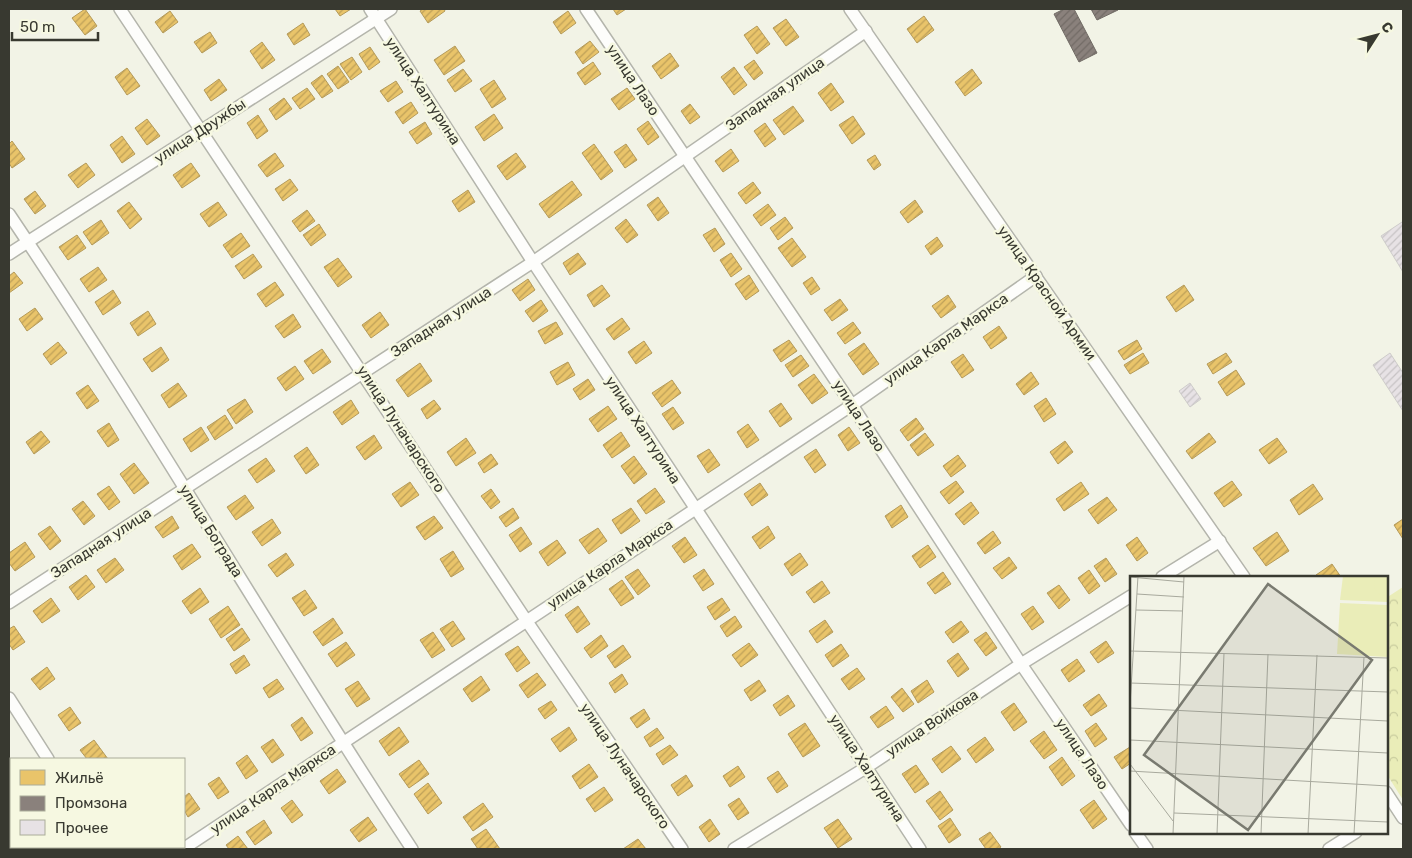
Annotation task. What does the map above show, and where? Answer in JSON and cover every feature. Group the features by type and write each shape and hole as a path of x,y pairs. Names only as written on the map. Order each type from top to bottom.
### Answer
{"street":[{"name":"улица Луначарского","path":"120,9 364,373 526,620 682,849"},
{"name":"улица Дружбы","path":"9,254 201,131 373,14 391,9"},
{"name":"улица Лазо","path":"586,9 684,158 852,405 1021,664 1130,824"},
{"name":"улица Красной Армии","path":"850,9 1243,576"},
{"name":"улица Халтурина","path":"373,14 694,508 920,849"},
{"name":"Западная улица","path":"9,603 533,262 866,31"},
{"name":"улица Бограда","path":"9,214 185,489 342,743 412,849"},
{"name":"улица Карла Маркса","path":"185,848 694,508 852,405 1036,276"},
{"path":"1164,576 1220,541"},
{"name":"улица Войкова","path":"734,849 867,767 1021,664 1130,597"},
{"path":"9,698 47,758"},
{"path":"1387,796 1390,809 1403,818"},
{"path":"1136,833 1147,849"},
{"path":"1329,849 1354,833"}],"green space":[{"path":"1403,587 1403,800 1387,775 1387,597"}],"building: Жильё":[{"path":"85,9 97,26 85,35 72,18"},
{"path":"335,9 351,9 340,16"},
{"path":"423,9 444,9 445,11 428,23 420,11"},
{"path":"613,9 626,9 617,15"},
{"path":"170,11 178,22 163,33 155,22"},
{"path":"568,11 576,23 561,34 553,22"},
{"path":"924,16 934,30 917,43 907,29"},
{"path":"786,19 799,37 786,46 773,28"},
{"path":"303,23 310,35 294,45 287,34"},
{"path":"757,26 770,44 757,54 744,35"},
{"path":"210,32 217,43 202,53 194,42"},
{"path":"590,41 599,52 583,64 575,52"},
{"path":"262,42 275,60 262,69 250,51"},
{"path":"455,46 465,61 444,75 434,60"},
{"path":"370,47 380,62 369,70 359,54"},
{"path":"670,53 679,66 661,79 652,66"},
{"path":"352,57 362,72 351,80 340,64"},
{"path":"754,60 763,73 754,80 744,67"},
{"path":"593,62 601,74 585,85 577,73"},
{"path":"338,66 349,82 338,89 327,74"},
{"path":"734,67 747,85 734,95 721,77"},
{"path":"127,68 140,86 127,95 115,77"},
{"path":"463,69 472,81 455,92 447,80"},
{"path":"972,69 982,83 965,96 955,82"},
{"path":"322,75 333,91 322,98 311,83"},
{"path":"219,79 227,90 211,101 204,90"},
{"path":"494,80 506,99 492,108 480,89"},
{"path":"396,81 403,92 388,102 380,91"},
{"path":"831,83 844,102 831,111 818,93"},
{"path":"307,88 315,99 300,109 292,98"},
{"path":"627,88 635,99 619,110 611,99"},
{"path":"284,98 292,109 276,120 269,109"},
{"path":"411,102 418,113 403,124 395,112"},
{"path":"690,104 700,117 690,124 681,111"},
{"path":"793,106 804,121 784,135 773,120"},
{"path":"494,114 503,128 484,141 475,127"},
{"path":"258,115 268,131 257,139 247,123"},
{"path":"853,116 865,134 852,144 839,125"},
{"path":"147,119 160,136 147,145 135,128"},
{"path":"648,121 659,137 648,145 637,129"},
{"path":"425,122 432,134 417,144 409,132"},
{"path":"765,123 776,139 765,147 754,131"},
{"path":"122,136 135,154 122,163 110,145"},
{"path":"12,141 25,159 12,168 9,163 9,144"},
{"path":"594,144 613,171 601,180 582,153"},
{"path":"626,144 637,160 625,168 614,152"},
{"path":"731,149 739,161 723,172 715,161"},
{"path":"275,153 284,166 267,177 258,165"},
{"path":"516,153 526,167 507,180 497,166"},
{"path":"875,155 881,165 874,170 867,160"},
{"path":"86,163 95,175 78,188 68,175"},
{"path":"191,163 200,176 182,188 173,175"},
{"path":"290,179 298,190 283,201 275,189"},
{"path":"572,181 582,195 549,218 539,204"},
{"path":"753,182 761,193 746,204 738,193"},
{"path":"468,190 475,202 459,212 452,201"},
{"path":"35,191 46,206 35,214 24,199"},
{"path":"658,197 669,213 658,221 647,205"},
{"path":"915,200 923,212 908,223 900,212"},
{"path":"129,202 142,219 130,229 117,211"},
{"path":"218,202 227,215 209,227 200,214"},
{"path":"768,204 776,215 761,226 753,215"},
{"path":"307,210 315,221 300,232 292,221"},
{"path":"785,217 793,228 778,240 770,228"},
{"path":"626,219 638,235 627,243 615,228"},
{"path":"101,220 109,233 92,245 83,232"},
{"path":"319,224 326,235 311,246 303,235"},
{"path":"715,228 725,244 714,252 703,235"},
{"path":"241,233 250,246 232,258 223,245"},
{"path":"77,235 86,248 68,260 59,247"},
{"path":"937,237 943,246 931,255 925,246"},
{"path":"792,238 806,257 792,267 778,248"},
{"path":"578,253 586,264 570,275 563,263"},
{"path":"731,253 742,269 731,277 720,260"},
{"path":"253,254 262,267 244,279 235,266"},
{"path":"338,258 352,277 338,287 324,267"},
{"path":"98,267 107,280 89,292 80,279"},
{"path":"14,272 23,283 9,293 9,276"},
{"path":"749,275 759,291 746,300 735,284"},
{"path":"812,277 820,289 811,295 803,283"},
{"path":"528,279 535,290 520,301 512,290"},
{"path":"275,282 284,295 266,307 257,294"},
{"path":"602,285 610,296 594,307 587,295"},
{"path":"1184,285 1194,300 1176,312 1166,297"},
{"path":"113,290 121,303 103,315 95,302"},
{"path":"948,295 956,307 941,318 932,306"},
{"path":"840,299 848,310 832,321 824,310"},
{"path":"541,300 548,311 533,322 525,311"},
{"path":"35,308 43,319 27,331 19,319"},
{"path":"148,311 156,324 138,336 130,323"},
{"path":"380,312 389,325 371,338 362,325"},
{"path":"293,314 301,327 284,338 275,326"},
{"path":"622,318 630,329 614,340 606,329"},
{"path":"556,322 563,334 545,344 538,331"},
{"path":"853,322 861,333 845,344 837,333"},
{"path":"999,326 1007,338 991,349 983,337"},
{"path":"789,340 797,351 781,362 773,350"},
{"path":"1137,340 1142,349 1124,360 1118,351"},
{"path":"644,341 652,353 636,364 628,352"},
{"path":"58,342 67,353 51,365 43,354"},
{"path":"864,343 879,364 863,375 848,354"},
{"path":"161,347 169,360 152,372 143,359"},
{"path":"322,349 331,362 313,374 304,361"},
{"path":"1143,353 1149,363 1130,374 1124,365"},
{"path":"1226,353 1232,362 1213,374 1207,364"},
{"path":"963,354 974,370 962,378 951,362"},
{"path":"801,355 809,366 793,377 785,365"},
{"path":"568,362 575,375 557,385 550,372"},
{"path":"420,363 432,381 408,397 396,380"},
{"path":"295,366 304,379 286,391 277,378"},
{"path":"1236,370 1245,384 1227,396 1218,382"},
{"path":"1031,372 1039,384 1024,395 1016,384"},
{"path":"814,374 828,393 812,404 798,385"},
{"path":"588,379 595,390 580,400 573,389"},
{"path":"672,380 681,393 662,407 652,393"},
{"path":"178,383 187,396 169,408 161,395"},
{"path":"88,385 99,401 87,409 76,393"},
{"path":"1046,398 1056,414 1044,422 1034,406"},
{"path":"245,399 253,412 236,424 227,410"},
{"path":"351,400 359,413 342,425 333,412"},
{"path":"434,400 441,409 427,419 421,409"},
{"path":"781,403 792,419 780,427 769,411"},
{"path":"608,406 617,419 598,432 589,419"},
{"path":"673,407 684,423 673,430 662,414"},
{"path":"225,415 233,428 215,440 207,427"},
{"path":"916,418 924,429 908,441 900,430"},
{"path":"109,423 119,440 108,447 97,431"},
{"path":"748,424 759,440 747,448 737,432"},
{"path":"201,427 209,440 191,452 183,439"},
{"path":"849,427 860,443 848,451 838,435"},
{"path":"41,431 50,442 34,454 26,442"},
{"path":"621,432 630,446 612,458 603,445"},
{"path":"925,433 934,445 918,456 910,445"},
{"path":"1209,433 1216,442 1192,459 1186,451"},
{"path":"374,435 382,448 365,460 356,447"},
{"path":"466,438 476,453 456,466 447,452"},
{"path":"1277,438 1287,452 1269,464 1259,450"},
{"path":"1065,441 1073,452 1058,464 1050,452"},
{"path":"307,447 319,465 306,474 294,456"},
{"path":"709,449 720,465 708,473 697,456"},
{"path":"816,449 826,465 815,473 804,457"},
{"path":"491,454 498,464 484,473 478,463"},
{"path":"958,455 966,466 951,477 943,466"},
{"path":"634,456 647,474 634,484 621,466"},
{"path":"266,458 275,471 257,483 248,470"},
{"path":"134,463 149,483 134,494 120,474"},
{"path":"956,481 964,492 949,504 940,492"},
{"path":"1232,481 1242,495 1224,507 1214,493"},
{"path":"410,482 419,495 401,507 392,494"},
{"path":"1081,482 1089,494 1064,511 1056,499"},
{"path":"760,483 768,495 752,506 744,494"},
{"path":"1313,484 1323,499 1299,515 1290,500"},
{"path":"109,486 120,502 109,510 97,494"},
{"path":"655,488 665,502 646,514 637,501"},
{"path":"491,489 500,502 491,509 481,496"},
{"path":"245,495 254,508 236,520 227,507"},
{"path":"1107,497 1117,510 1098,524 1088,510"},
{"path":"83,501 95,516 84,525 72,509"},
{"path":"971,502 979,513 964,525 955,514"},
{"path":"901,505 908,517 892,528 885,516"},
{"path":"513,508 519,518 506,527 499,517"},
{"path":"631,508 640,521 621,534 612,520"},
{"path":"172,516 179,528 163,538 155,527"},
{"path":"434,516 443,528 425,540 416,527"},
{"path":"272,519 281,533 262,546 252,532"},
{"path":"1403,519 1403,539 1394,525"},
{"path":"50,526 61,541 50,550 38,534"},
{"path":"768,526 775,538 760,549 752,537"},
{"path":"521,527 532,544 520,552 509,535"},
{"path":"598,528 607,541 589,554 579,540"},
{"path":"993,531 1001,543 985,554 977,543"},
{"path":"1277,532 1289,551 1266,566 1253,548"},
{"path":"685,537 697,555 684,563 672,546"},
{"path":"1137,537 1148,553 1137,561 1126,545"},
{"path":"557,540 566,553 548,566 539,552"},
{"path":"25,542 35,557 15,571 9,563 9,553"},
{"path":"192,544 201,557 182,570 173,556"},
{"path":"928,545 936,557 920,568 912,556"},
{"path":"453,551 464,569 451,577 440,559"},
{"path":"286,553 294,565 277,577 268,565"},
{"path":"800,553 808,565 792,576 784,564"},
{"path":"1009,557 1017,568 1002,579 993,568"},
{"path":"115,558 124,570 106,583 97,570"},
{"path":"1106,558 1117,574 1105,582 1094,566"},
{"path":"1332,564 1340,576 1316,576"},
{"path":"638,569 650,586 638,595 625,577"},
{"path":"704,569 714,584 703,591 693,576"},
{"path":"1089,570 1100,586 1089,594 1078,578"},
{"path":"943,572 951,584 935,594 927,583"},
{"path":"86,575 95,587 78,600 69,587"},
{"path":"622,580 634,598 621,606 609,589"},
{"path":"822,581 830,593 814,603 806,592"},
{"path":"1059,585 1070,600 1059,609 1047,593"},
{"path":"200,588 209,602 191,614 182,601"},
{"path":"305,590 317,608 304,616 292,598"},
{"path":"51,598 60,611 42,623 33,611"},
{"path":"722,598 730,610 715,620 707,607"},
{"path":"228,606 240,625 221,638 209,619"},
{"path":"578,606 590,624 577,633 565,615"},
{"path":"1033,606 1044,622 1032,630 1021,614"},
{"path":"735,616 742,627 727,637 720,626"},
{"path":"333,618 343,633 323,646 313,632"},
{"path":"825,620 833,632 817,643 809,631"},
{"path":"453,621 465,639 452,647 440,629"},
{"path":"961,621 969,632 953,643 945,632"},
{"path":"14,626 25,642 13,650 9,644 9,629"},
{"path":"242,628 250,640 234,651 226,639"},
{"path":"433,632 445,650 432,658 420,640"},
{"path":"986,632 997,648 986,656 974,640"},
{"path":"601,635 608,646 591,658 584,648"},
{"path":"1106,641 1114,653 1098,663 1090,652"},
{"path":"346,642 355,655 337,667 328,654"},
{"path":"749,643 758,655 741,667 732,655"},
{"path":"841,644 849,656 833,667 825,655"},
{"path":"623,645 631,657 615,668 607,656"},
{"path":"518,646 530,663 517,672 505,654"},
{"path":"958,653 969,669 958,677 947,661"},
{"path":"244,655 250,665 236,674 230,664"},
{"path":"1077,659 1085,671 1069,682 1061,670"},
{"path":"47,667 55,679 40,690 31,679"},
{"path":"857,668 865,679 849,690 841,679"},
{"path":"537,673 546,685 528,698 519,685"},
{"path":"622,674 628,684 615,693 609,683"},
{"path":"481,676 490,690 472,702 463,689"},
{"path":"277,679 284,689 269,698 263,688"},
{"path":"759,680 766,691 751,701 744,690"},
{"path":"927,680 934,692 918,703 911,691"},
{"path":"358,681 370,699 357,707 345,689"},
{"path":"902,688 914,704 903,712 891,697"},
{"path":"1099,694 1107,706 1091,716 1083,705"},
{"path":"788,695 795,706 780,716 773,705"},
{"path":"551,701 557,710 545,719 538,709"},
{"path":"1014,703 1027,722 1014,731 1001,712"},
{"path":"886,706 894,718 878,728 870,717"},
{"path":"70,707 81,723 69,731 58,715"},
{"path":"644,709 650,719 637,728 630,718"},
{"path":"302,717 313,733 301,741 291,725"},
{"path":"805,723 820,746 803,757 788,734"},
{"path":"1096,723 1107,739 1095,747 1085,731"},
{"path":"399,727 409,742 389,756 379,741"},
{"path":"569,727 577,740 560,752 551,739"},
{"path":"657,728 664,738 650,747 644,737"},
{"path":"1044,731 1057,750 1044,759 1030,741"},
{"path":"985,737 994,750 976,763 967,750"},
{"path":"273,739 284,755 272,763 261,747"},
{"path":"94,740 107,758 86,758 80,750"},
{"path":"670,745 678,755 663,765 656,754"},
{"path":"951,746 961,759 942,773 932,759"},
{"path":"1130,747 1130,764 1122,769 1114,757"},
{"path":"247,755 258,771 246,779 236,763"},
{"path":"1062,757 1075,776 1062,786 1049,767"},
{"path":"419,760 429,774 409,788 399,774"},
{"path":"589,764 598,777 580,789 572,776"},
{"path":"916,765 929,784 915,793 902,774"},
{"path":"738,766 745,777 730,787 723,776"},
{"path":"337,769 346,782 329,794 320,781"},
{"path":"778,771 788,786 777,793 767,778"},
{"path":"686,775 693,786 678,796 671,785"},
{"path":"219,777 229,792 218,799 208,784"},
{"path":"428,783 442,803 428,814 414,794"},
{"path":"604,787 613,800 595,812 586,799"},
{"path":"940,791 953,810 940,820 926,801"},
{"path":"189,793 200,809 188,817 185,812 185,796"},
{"path":"739,798 749,813 738,820 728,805"},
{"path":"292,800 303,815 292,823 281,808"},
{"path":"1094,800 1107,819 1093,829 1080,810"},
{"path":"483,803 493,817 473,831 463,817"},
{"path":"368,817 377,830 359,842 350,830"},
{"path":"950,818 961,835 949,843 938,826"},
{"path":"710,819 720,834 709,842 699,827"},
{"path":"838,819 852,839 838,848 824,828"},
{"path":"264,820 272,833 255,845 246,832"},
{"path":"486,829 500,849 478,849 471,839"},
{"path":"990,832 1001,847 998,849 986,849 979,839"},
{"path":"238,836 248,849 229,849 226,845"},
{"path":"638,839 646,849 623,849"}],"building: Промзона":[{"path":"1064,9 1074,9 1097,53 1079,62 1054,14"},
{"path":"1091,9 1117,9 1118,10 1097,20"}],"building: Прочее":[{"path":"1402,222 1403,224 1403,272 1381,236"},
{"path":"1390,353 1403,373 1403,411 1373,365"},
{"path":"1190,383 1201,399 1190,407 1179,391"}]}
